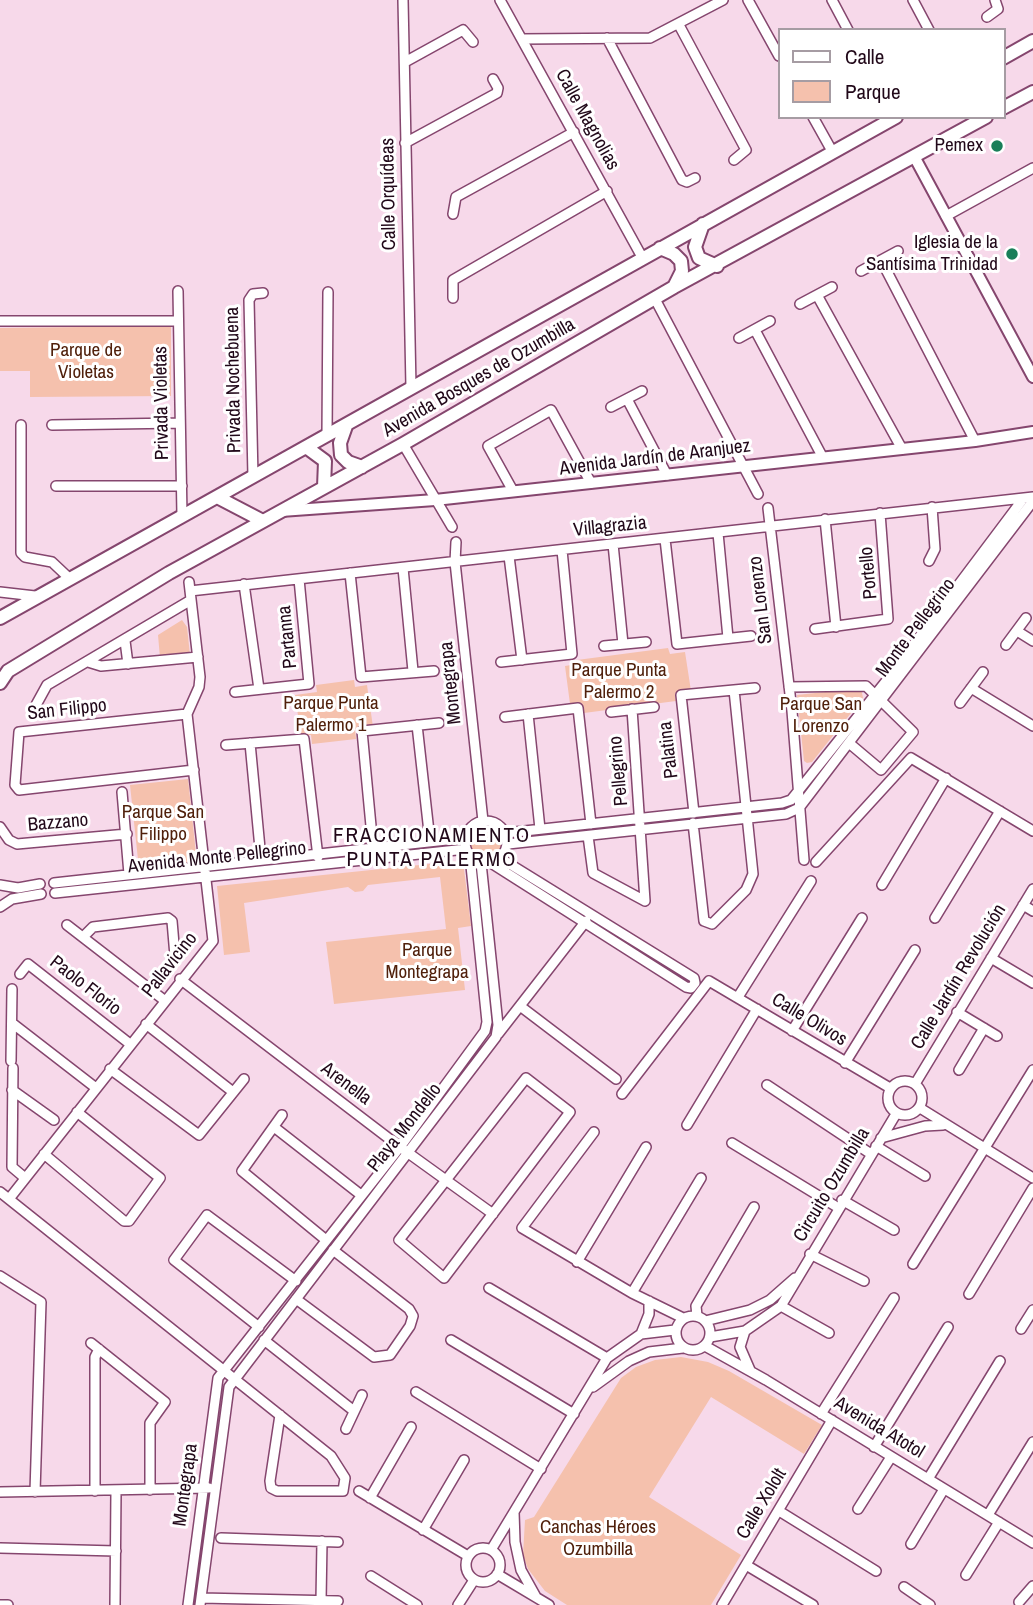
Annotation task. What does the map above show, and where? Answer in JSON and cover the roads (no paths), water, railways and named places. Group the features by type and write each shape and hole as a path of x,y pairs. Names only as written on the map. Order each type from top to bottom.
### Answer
{"main road":[{"path":"1005,57 1033,41"},
{"path":"1005,107 1033,92"},
{"name":"Avenida Bosques de Ozumbilla","path":"0,618 891,119"},
{"name":"Avenida Bosques de Ozumbilla","path":"0,683 8,671 63,635 263,520 403,444 674,287 717,266 983,119"},
{"path":"704,223 695,247 699,258 717,266"},
{"path":"660,248 681,261 682,271 674,287"},
{"path":"346,426 340,443 341,455 348,462 362,467"},
{"path":"306,447 325,461 324,487"},
{"path":"218,497 263,520"}],"street":[{"name":"Calle Orquídeas","path":"403,0 411,387"},
{"name":"Calle Magnolias","path":"500,0 642,257"},
{"path":"522,39 650,38 680,25 723,0"},
{"path":"748,0 778,54"},
{"path":"832,0 847,28"},
{"path":"913,0 928,28"},
{"path":"987,17 998,9 995,0"},
{"path":"680,25 746,150 734,160"},
{"path":"405,62 463,30 473,42"},
{"path":"607,38 682,180 687,182 695,178"},
{"path":"405,143 497,93 498,88 493,79"},
{"path":"814,119 832,151"},
{"path":"453,214 456,197 574,132"},
{"path":"915,158 1033,377"},
{"path":"946,216 1033,168"},
{"path":"453,299 453,280 607,191"},
{"path":"861,271 898,251"},
{"path":"881,260 975,441"},
{"path":"800,304 832,287"},
{"name":"Privada Violetas","path":"178,291 182,516"},
{"path":"327,436 328,292"},
{"name":"Privada Nochebuena","path":"253,477 248,300 253,294 263,293"},
{"path":"817,295 902,449"},
{"path":"655,299 758,494"},
{"path":"0,321 178,321"},
{"path":"740,338 770,321"},
{"path":"755,330 822,456"},
{"path":"611,407 642,391"},
{"path":"627,398 667,475"},
{"path":"513,491 488,446 551,410 591,483"},
{"path":"52,425 179,423"},
{"path":"20,425 21,553 25,557 52,562 69,578"},
{"name":"Avenida Jardín de Aranjuez","path":"280,511 435,500 975,441 1033,432"},
{"path":"403,444 452,527"},
{"path":"57,486 181,485"},
{"name":"Villagrazia","path":"190,591 932,507 1030,499"},
{"name":"Monte Pellegrino","path":"797,794 878,698 1030,499"},
{"path":"929,561 935,550 932,507"},
{"name":"San Lorenzo","path":"768,508 789,687 804,860"},
{"name":"Portello","path":"815,629 885,622 890,615 880,513"},
{"name":"Portello","path":"825,519 836,627"},
{"path":"718,533 728,638"},
{"path":"665,539 677,644 751,636"},
{"name":"Montegrapa","path":"456,542 455,562 483,821"},
{"path":"613,544 622,644"},
{"path":"501,662 572,654 562,550"},
{"path":"509,556 522,660"},
{"path":"403,568 413,671"},
{"path":"350,573 361,677 434,671"},
{"name":"Partanna","path":"235,692 310,681 299,579"},
{"name":"Partanna","path":"244,584 259,689"},
{"path":"36,705 47,685 125,641 190,591"},
{"name":"Pallavicino","path":"9,1199 180,979 214,941 187,714 199,687 190,591"},
{"path":"0,592 35,596"},
{"path":"1006,645 1026,618"},
{"path":"1017,631 1033,641"},
{"path":"125,641 128,664"},
{"path":"604,646 646,642"},
{"path":"88,662 101,666 198,657"},
{"path":"960,703 983,672"},
{"path":"789,687 862,685 913,732 881,770 849,743"},
{"name":"Palatina","path":"694,818 681,695 755,688"},
{"path":"971,688 1033,726"},
{"path":"694,818 704,921 712,924 751,882 754,874 734,690"},
{"name":"Monte Pellegrino","path":"799,808 849,743 878,698"},
{"name":"Pellegrino","path":"611,712 654,707"},
{"path":"505,717 578,708 591,824"},
{"name":"Pellegrino","path":"588,836 593,873 642,901 647,898 632,709"},
{"name":"San Filippo","path":"187,714 19,733 15,785 19,790 194,770"},
{"path":"528,714 540,829"},
{"path":"373,847 362,731 439,723"},
{"path":"417,725 430,841"},
{"path":"226,745 304,739 319,865"},
{"path":"250,743 261,859"},
{"path":"816,862 911,758 1033,831"},
{"path":"882,885 946,778"},
{"path":"122,792 129,874"},
{"path":"508,844 641,830 745,807 782,803 797,794"},
{"path":"506,833 640,818 746,818 786,814 799,808"},
{"path":"935,918 1000,811"},
{"path":"486,863 500,858 508,844 506,833 492,821 483,821 471,827 465,838 468,853 686,987 691,988 695,983 694,978 500,858"},
{"name":"Bazzano","path":"0,827 9,840 17,844 127,834"},
{"name":"Avenida Monte Pellegrino","path":"70,886 129,874 465,838"},
{"name":"Avenida Monte Pellegrino","path":"54,888 468,853"},
{"name":"Playa Mondello","path":"234,1379 333,1250 485,1031 487,1022 468,853"},
{"path":"486,863 491,960 498,1025 496,1037"},
{"path":"738,997 811,881"},
{"path":"0,885 29,891"},
{"path":"0,906 29,891 41,889"},
{"name":"Calle Jardín Revolución","path":"915,1084 1033,890"},
{"path":"1023,905 1033,911"},
{"name":"Playa Mondello","path":"224,1371 361,1195 404,1150 496,1037 590,913"},
{"path":"83,937 93,927 168,918 172,921 175,956"},
{"path":"792,1031 862,918"},
{"path":"67,925 164,1000"},
{"path":"845,1063 915,950"},
{"path":"991,958 1033,983"},
{"path":"481,962 491,960"},
{"name":"Paolo Florio","path":"20,974 28,964 130,1044"},
{"name":"Arenella","path":"180,979 492,1214"},
{"name":"Calle Olivos","path":"622,1094 709,981 890,1088"},
{"path":"12,989 12,1167 25,1178"},
{"path":"520,1006 616,1079"},
{"path":"687,1125 757,1009"},
{"path":"957,1012 997,1036"},
{"path":"12,1024 96,1088"},
{"path":"146,1024 233,1092"},
{"path":"959,1070 984,1028"},
{"path":"110,1069 199,1135 244,1079"},
{"path":"913,1264 1033,1070"},
{"path":"526,1078 570,1112 444,1278 400,1240 446,1179 526,1078"},
{"path":"897,1082 915,1084 923,1099 920,1108 905,1116 896,1114 889,1107 887,1098 890,1088 897,1082"},
{"path":"767,1086 925,1176"},
{"path":"12,1090 54,1120"},
{"path":"920,1108 943,1125 1033,1178"},
{"path":"44,1154 124,1221 129,1221 145,1201 160,1178 76,1112"},
{"name":"Circuito Ozumbilla","path":"707,1341 745,1331 781,1306 840,1203 896,1114"},
{"path":"282,1115 242,1171 326,1240"},
{"path":"876,1146 925,1126 943,1125"},
{"path":"274,1127 361,1195"},
{"path":"594,1132 522,1228 632,1293 683,1318 701,1318"},
{"path":"732,1143 894,1230"},
{"path":"577,1262 646,1147"},
{"path":"632,1293 701,1178"},
{"path":"969,1294 1033,1188"},
{"path":"0,1192 234,1379 280,1415 331,1456 345,1478 343,1492 276,1491 271,1488 280,1415"},
{"path":"592,1388 629,1361 649,1352 683,1348 690,1350 707,1341 696,1306 754,1206"},
{"path":"259,1326 174,1261 206,1215 296,1281"},
{"path":"296,1299 374,1357 390,1355 410,1326 413,1316 409,1309 333,1250"},
{"path":"810,1254 864,1281"},
{"name":"Circuito Ozumbilla","path":"701,1318 750,1310 771,1300 799,1274"},
{"path":"0,1276 41,1302 35,1492"},
{"path":"489,1288 607,1358"},
{"path":"821,1414 894,1298"},
{"path":"641,1334 649,1314 649,1301"},
{"path":"781,1306 829,1333"},
{"path":"1021,1329 1033,1310"},
{"path":"683,1318 675,1330 676,1340 683,1348"},
{"path":"874,1447 948,1327"},
{"path":"491,1550 592,1388 607,1358 641,1334 675,1330"},
{"path":"745,1331 740,1347 751,1372"},
{"path":"264,1340 354,1411"},
{"path":"452,1340 574,1414"},
{"name":"Avenida Atotol","path":"707,1341 751,1372 1033,1543"},
{"path":"95,1491 95,1346 165,1402 150,1423 150,1490"},
{"path":"928,1479 1000,1362"},
{"name":"Montegrapa","path":"188,1605 218,1378 224,1371"},
{"name":"Montegrapa","path":"200,1602 229,1387 234,1379"},
{"path":"416,1392 541,1469"},
{"path":"346,1429 362,1395"},
{"name":"Calle Xololt","path":"722,1605 832,1420"},
{"path":"370,1498 411,1427"},
{"path":"988,1515 1033,1442"},
{"path":"858,1509 891,1457"},
{"path":"423,1530 464,1460"},
{"path":"0,1492 215,1488"},
{"path":"911,1544 944,1489"},
{"path":"115,1605 116,1491"},
{"path":"359,1491 468,1556"},
{"path":"779,1511 876,1571"},
{"path":"514,1513 514,1542 521,1570 536,1597"},
{"path":"966,1575 999,1522"},
{"path":"221,1538 338,1542"},
{"path":"321,1601 322,1541"},
{"path":"0,1548 116,1551"},
{"path":"474,1550 491,1550 498,1557 497,1574 482,1582 474,1580 467,1573 468,1556 474,1550"},
{"path":"746,1565 813,1605"},
{"path":"497,1574 549,1605"},
{"path":"371,1576 417,1605"},
{"path":"458,1605 474,1580"},
{"path":"1019,1602 1033,1586"},
{"path":"904,1587 930,1605"},
{"path":"200,1602 338,1601"},
{"path":"0,1605 8,1605"}],"place":[{"name":"Pemex","path":"997,146"},
{"name":"Iglesia de la Santísima Trinidad","path":"1012,254"}],"district":[{"name":"FRACCIONAMIENTO PUNTA PALERMO","path":"432,848"}],"park label":[{"name":"Parque de Violetas","path":"86,362"},
{"name":"Parque Punta Palermo 2","path":"619,682"},
{"name":"Parque Punta Palermo 1","path":"331,715"},
{"name":"Parque San Lorenzo","path":"821,716"},
{"name":"Parque San Filippo","path":"163,824"},
{"name":"Parque Montegrapa","path":"427,962"},
{"name":"Canchas Héroes Ozumbilla","path":"598,1539"}]}
